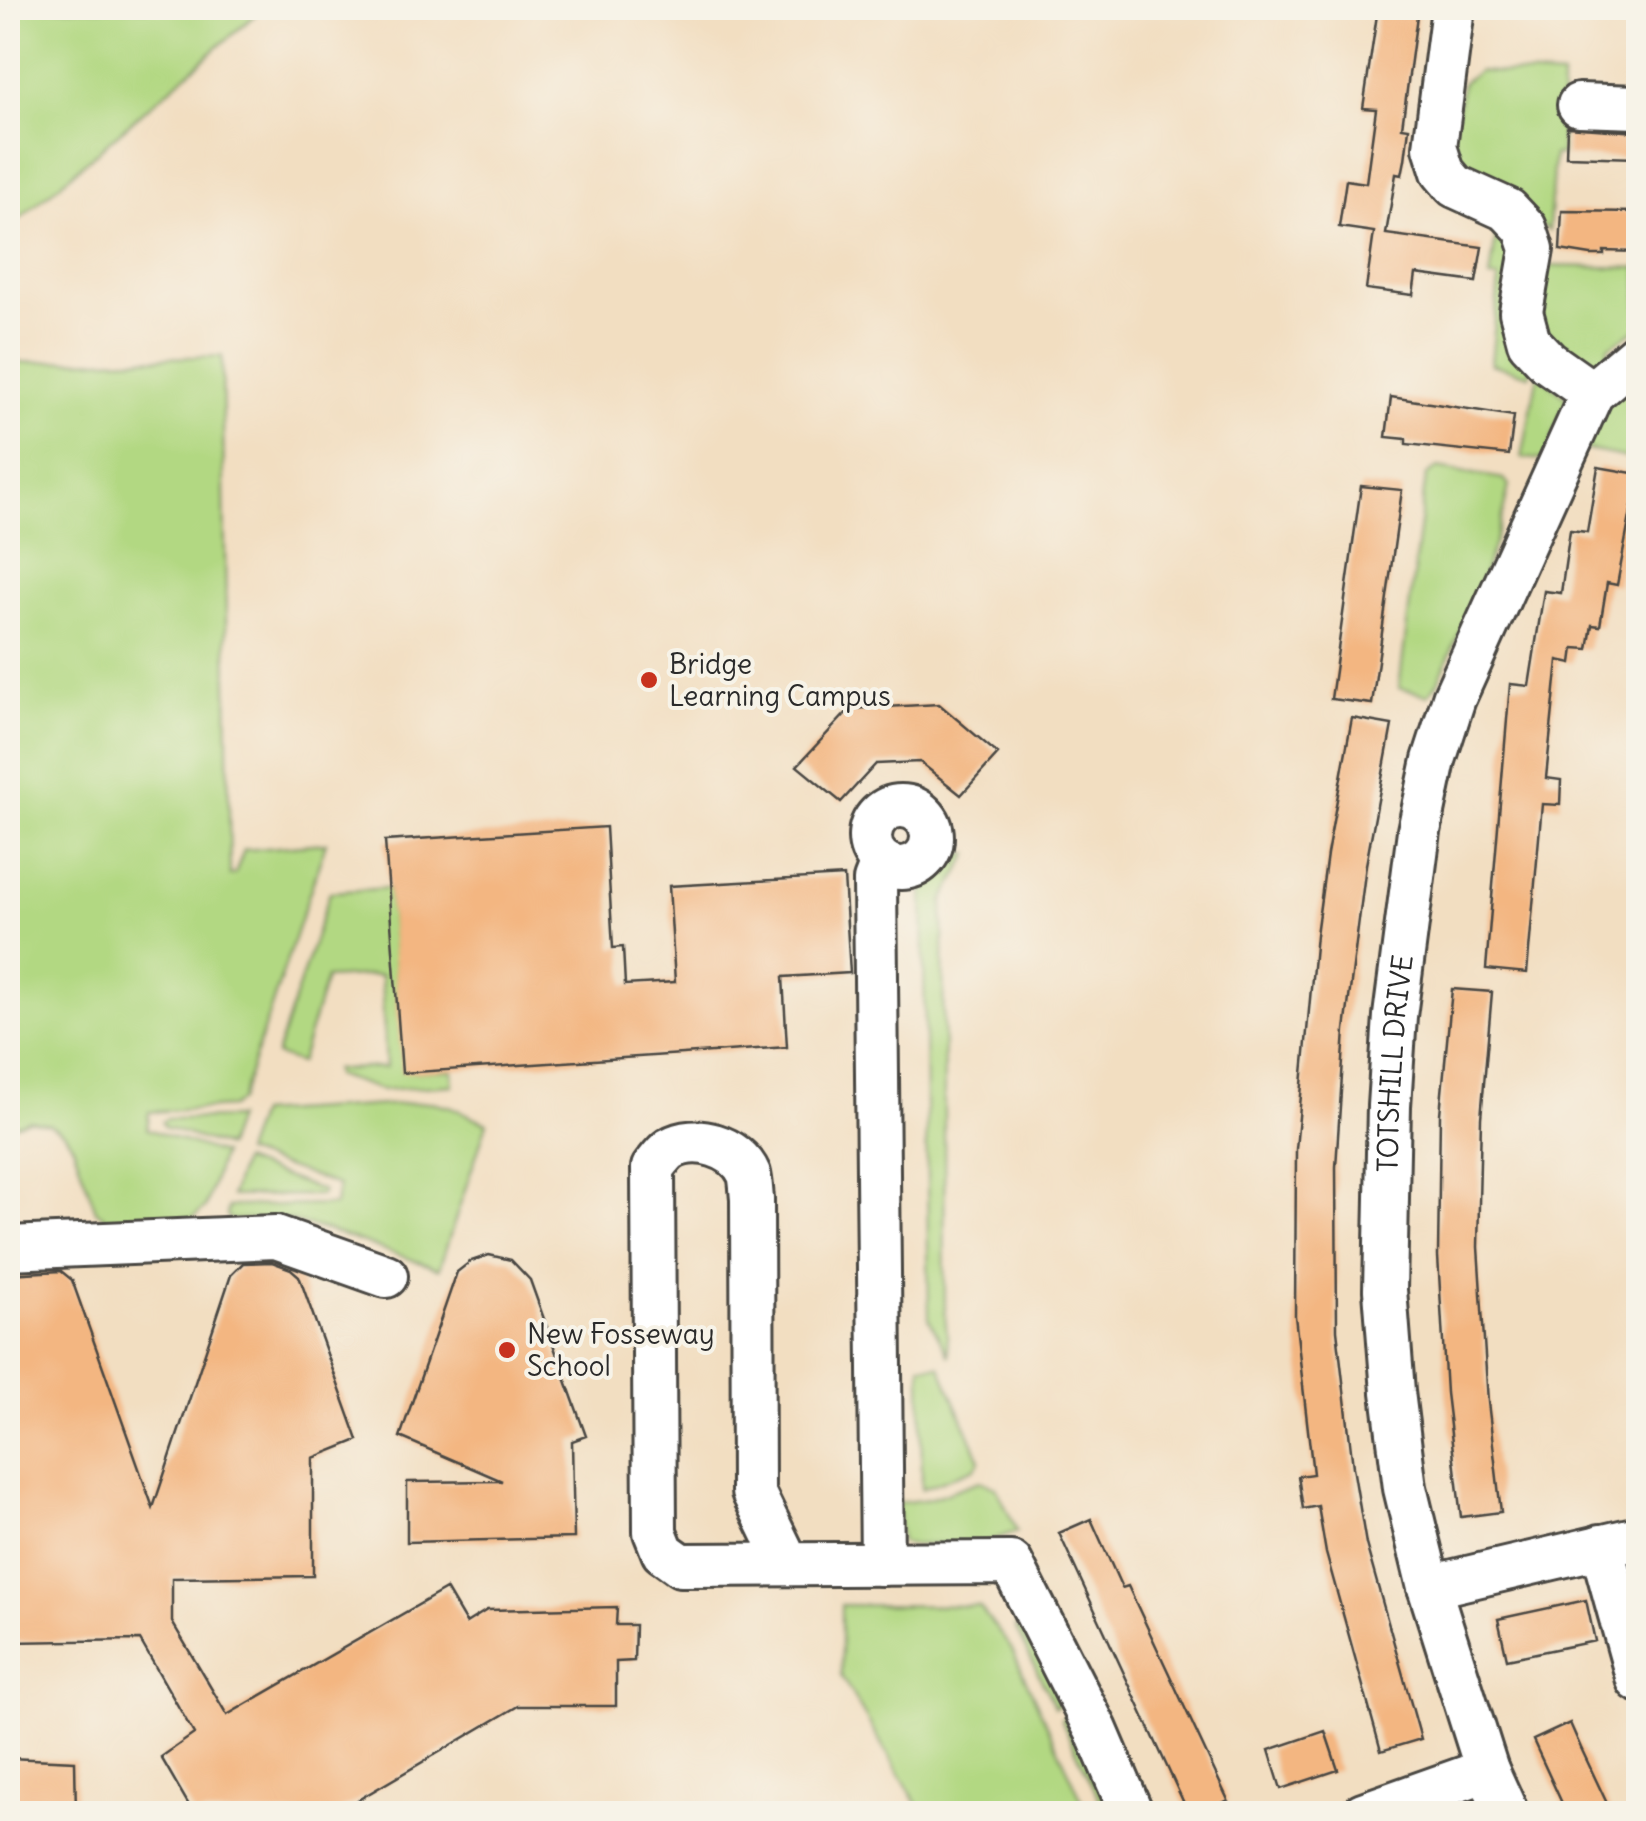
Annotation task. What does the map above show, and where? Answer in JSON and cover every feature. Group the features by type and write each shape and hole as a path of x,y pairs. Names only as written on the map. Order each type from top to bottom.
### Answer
{"street":[{"path":"1452,16 1436,147 1443,172 1455,186 1508,210 1526,228 1532,249 1521,312 1529,342 1548,362 1592,392"},
{"path":"1579,106 1638,107"},
{"name":"TOTSHILL DRIVE","path":"1507,1814 1487,1770 1429,1587 1406,1488 1392,1392 1386,1290 1389,1106 1419,831 1434,760 1454,698 1592,392 1638,354"},
{"path":"882,863 875,881 882,1564"},
{"path":"788,1564 753,1492 752,1199 748,1173 734,1156 714,1144 692,1143 669,1150 654,1168 656,1532 663,1552 681,1565 1011,1563 1096,1730 1132,1814"},
{"path":"8,1248 276,1238 386,1276"},
{"path":"1429,1587 1620,1542 1638,1680"},
{"path":"1364,1814 1487,1770"}],"green space":[{"path":"8,8 263,8 8,229"},
{"path":"1479,71 1562,77 1561,155 1554,155 1549,230 1472,179 1449,146 1463,82"},
{"path":"1497,229 1513,232 1532,367 1529,375 1491,364 1499,279 1490,278"},
{"path":"1547,266 1638,268 1638,329 1608,347 1607,361 1595,370 1539,331"},
{"path":"222,356 230,875 235,874 244,850 326,843 240,1101 231,1107 149,1112 147,1129 222,1154 205,1208 189,1221 113,1223 96,1211 65,1134 49,1124 29,1120 8,1127 8,363"},
{"path":"1638,370 1638,460 1579,448 1590,421"},
{"path":"1538,373 1567,398 1544,460 1522,458"},
{"path":"1437,468 1504,479 1509,485 1479,585 1438,682 1428,695 1399,688 1426,476"},
{"path":"959,851 969,854 943,901 945,1314 949,1356 929,1319 923,890 953,865"},
{"path":"389,888 403,1072 452,1070 453,1085 381,1090 335,1075 334,1070 386,1067 381,975 326,978 300,1063 276,1055 330,892"},
{"path":"432,1102 487,1123 439,1269 287,1220 232,1220 227,1216 228,1208 234,1206 335,1205 338,1185 244,1153 258,1113"},
{"path":"236,1118 226,1147 164,1127 162,1122 166,1119"},
{"path":"242,1161 323,1191 321,1195 231,1196"},
{"path":"921,1366 940,1366 980,1460 975,1468 922,1489"},
{"path":"980,1481 996,1487 1017,1531 981,1544 901,1542 897,1503 929,1499"},
{"path":"841,1605 979,1606 1011,1648 1088,1813 923,1813 841,1676"},
{"path":"1015,1627 1022,1629 1066,1701 1055,1707"},
{"path":"1072,1712 1121,1813 1106,1813 1061,1719"}],"building":[{"path":"1378,8 1418,8 1402,127 1409,128 1405,160 1402,175 1396,174 1386,234 1482,247 1476,282 1416,274 1413,295 1366,289 1374,232 1339,227 1346,180 1366,183 1376,109 1363,108"},
{"path":"1567,127 1638,132 1638,158 1566,156"},
{"path":"1562,211 1638,212 1638,252 1604,251 1604,255 1591,255 1560,250"},
{"path":"1391,397 1514,416 1509,455 1406,444 1406,439 1386,437"},
{"path":"1598,467 1638,474 1617,585 1607,583 1600,626 1592,625 1588,649 1574,648 1572,663 1558,660 1546,778 1561,780 1560,805 1542,804 1527,973 1486,969 1510,684 1529,686 1544,591 1561,593 1570,530 1587,532"},
{"path":"1361,486 1402,490 1372,704 1331,699"},
{"path":"939,704 998,754 961,795 920,762 876,764 841,802 797,766 850,709"},
{"path":"1352,718 1392,725 1366,865 1345,1030 1336,1167 1337,1330 1366,1544 1421,1739 1381,1751 1326,1553 1318,1506 1303,1509 1298,1476 1313,1474 1295,1316 1296,1149 1316,935"},
{"path":"606,827 613,948 623,947 625,985 675,982 669,886 844,876 850,973 783,977 787,1047 402,1073 385,841"},
{"path":"1452,989 1492,992 1481,1118 1478,1247 1488,1402 1501,1512 1461,1517 1446,1393 1438,1256 1440,1114"},
{"path":"489,1255 511,1260 530,1280 586,1436 572,1441 574,1538 407,1542 407,1482 502,1481 400,1437 457,1272 471,1261"},
{"path":"272,1262 299,1276 358,1440 313,1458 313,1576 172,1578 172,1622 227,1715 446,1589 466,1623 487,1610 617,1607 616,1625 635,1625 634,1661 616,1662 616,1706 518,1706 334,1814 194,1814 161,1757 194,1734 140,1640 8,1642 8,1274 61,1271 72,1280 153,1508 231,1275 243,1263"},
{"path":"1091,1519 1122,1588 1128,1586 1228,1800 1200,1814 1189,1814 1059,1533"},
{"path":"1586,1600 1595,1641 1507,1659 1498,1619"},
{"path":"1570,1723 1612,1814 1567,1814 1533,1740"},
{"path":"1325,1731 1338,1770 1281,1789 1269,1750"},
{"path":"8,1758 75,1761 76,1814 8,1814"}],"place":[{"name":"Bridge Learning Campus","path":"649,680"},
{"name":"New Fosseway School","path":"507,1350"}]}
